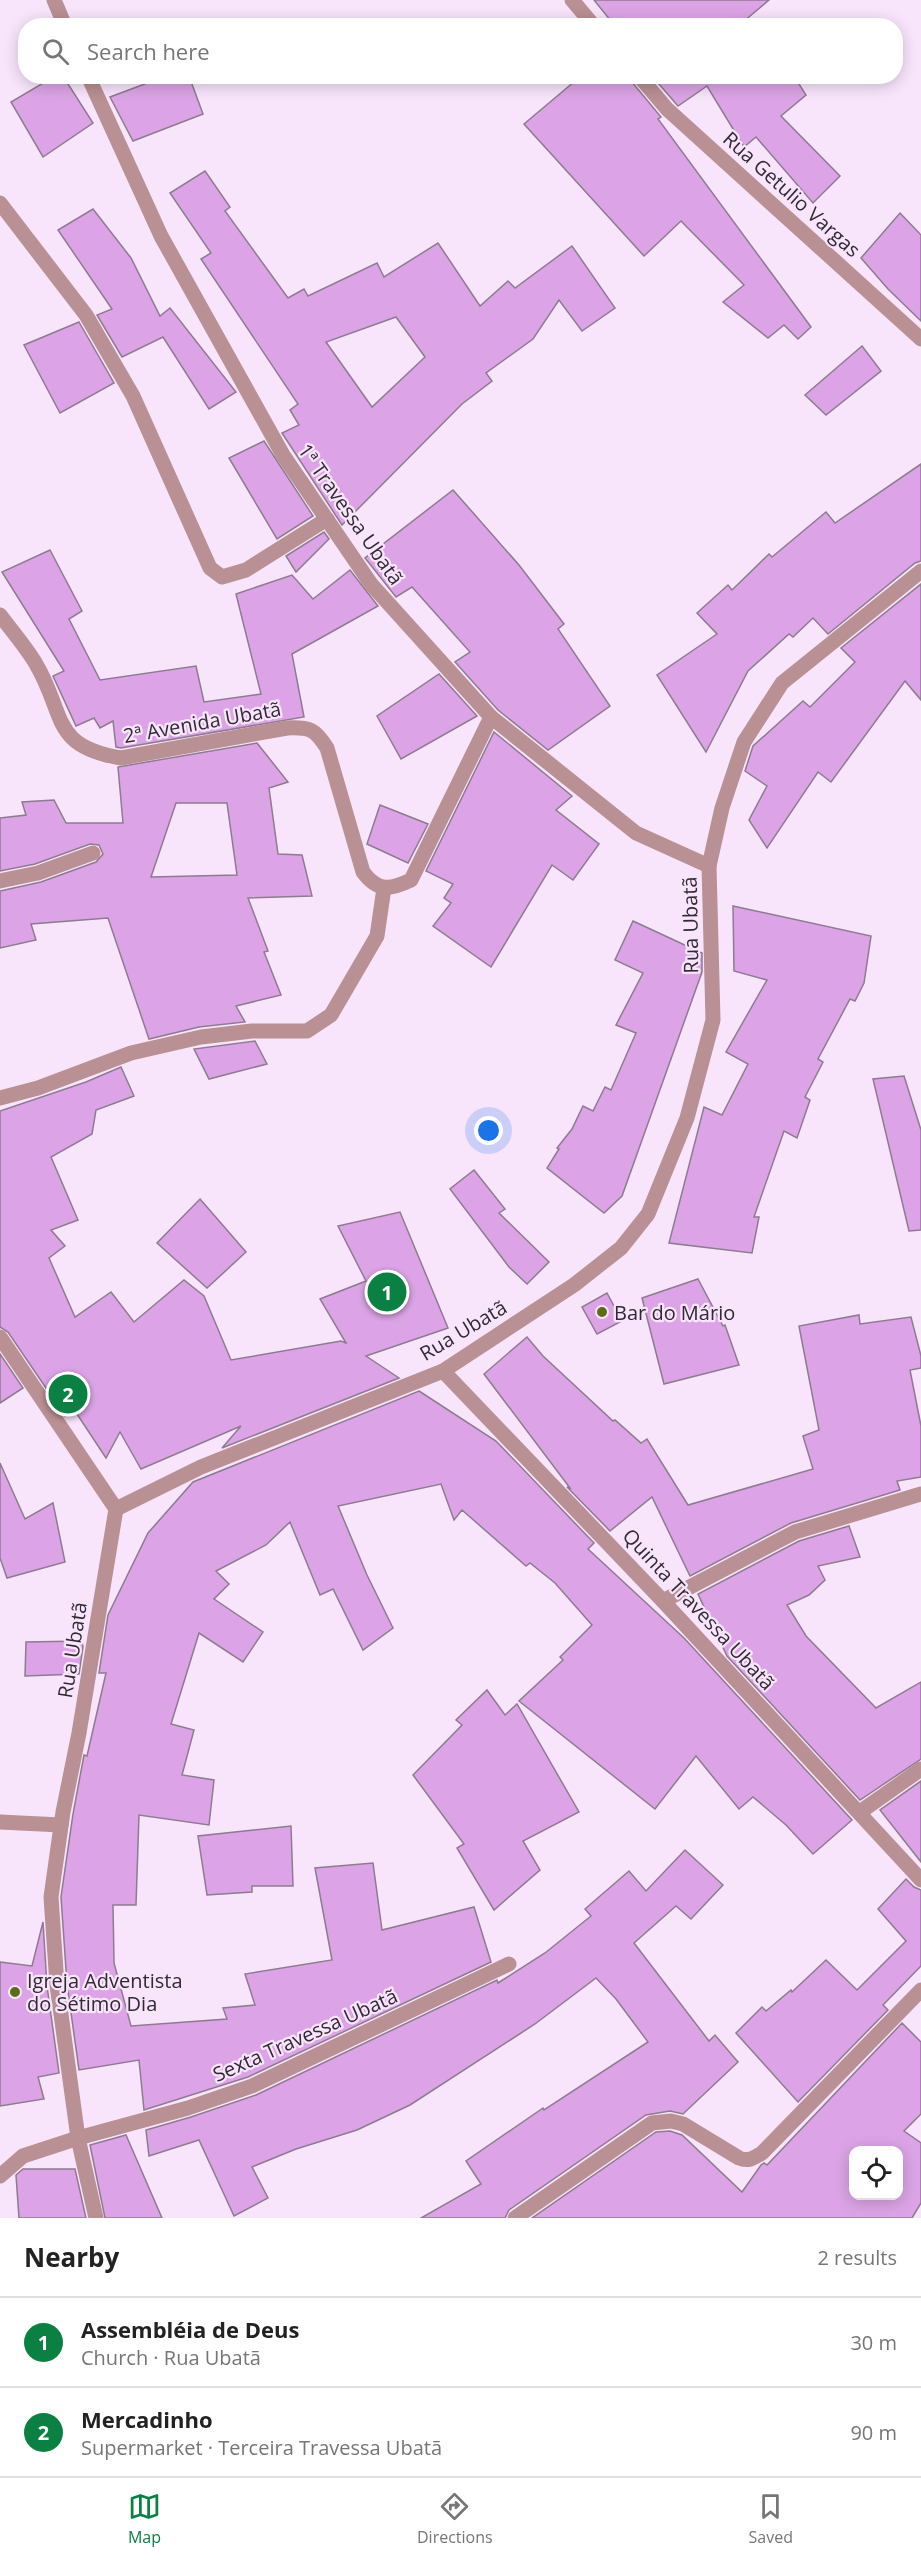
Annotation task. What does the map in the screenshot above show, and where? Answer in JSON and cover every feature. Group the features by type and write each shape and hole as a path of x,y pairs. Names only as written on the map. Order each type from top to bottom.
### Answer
{"street":[{"path":"54,0 62,18"},
{"path":"572,0 587,18"},
{"name":"1ª Travessa Ubatã","path":"92,84 161,236 283,455 371,584 491,717 636,833 709,866"},
{"name":"Rua Getulio Vargas","path":"646,84 668,110 921,339"},
{"path":"0,203 86,315 134,396 210,568 222,578 246,570 327,519"},
{"name":"Rua Ubatã","path":"96,2218 78,2138 57,1985 51,1897 61,1825 79,1733 116,1509 201,1467 443,1371 574,1285 621,1248 648,1214 687,1118 713,1020 709,866 722,808 744,742 782,683 921,571"},
{"name":"2ª Avenida Ubatã","path":"0,615 37,665 67,734 81,747 99,754 121,758 287,728 304,727 317,733 327,748 363,872 371,883 384,888"},
{"path":"0,1098 38,1088 131,1053 201,1037 252,1031 307,1032 331,1015 377,936 384,888 399,886 411,880 491,717"},
{"path":"0,881 38,873 93,853"},
{"path":"0,1337 116,1509"},
{"name":"Quinta Travessa Ubatã","path":"443,1371 663,1601 921,1880"},
{"path":"663,1601 795,1532 921,1494"},
{"path":"860,1812 921,1769"},
{"path":"0,1822 61,1825"},
{"name":"Sexta Travessa Ubatã","path":"78,2138 188,2108 252,2086 509,1964"},
{"path":"514,2218 652,2123 671,2121 683,2124 739,2158 753,2159 762,2153 921,1990"},
{"path":"2,2173 23,2156 78,2138"}],"building":[{"path":"594,0 769,0 748,18 609,18"},
{"path":"41,84 68,84 93,123 43,157 11,102"},
{"path":"145,84 192,84 203,114 133,141 110,97"},
{"path":"572,84 634,84 661,117 658,119 811,327 798,339 784,325 768,338 723,302 744,285 681,221 644,256 524,124"},
{"path":"659,84 799,84 806,95 781,116 840,176 813,203 756,137 744,147 707,86 678,106"},
{"path":"205,171 230,207 225,211 288,298 304,289 308,296 377,263 384,277 438,243 480,306 508,281 515,288 572,246 615,308 582,331 559,300 533,339 486,373 492,381 462,404 342,525 282,433 299,425 290,410 298,404 201,259 211,253 170,193","holes":["396,317 425,357 372,407 326,342"]},
{"path":"93,209 131,258 160,316 170,308 236,392 209,409 163,337 122,357 97,315 112,309 58,230"},
{"path":"900,213 921,235 921,321 888,289 861,258"},
{"path":"79,322 114,383 60,413 24,345"},
{"path":"862,346 881,371 826,415 805,395"},
{"path":"264,441 313,516 277,539 229,458"},
{"path":"921,464 921,561 915,563 828,634 813,618 793,637 789,634 748,671 706,752 657,675 717,634 697,613 728,585 732,590 769,554 772,557 826,512 835,523"},
{"path":"453,490 519,565 564,624 558,629 610,706 548,750 498,710 455,662 470,652 412,587 396,597 365,558"},
{"path":"324,532 329,539 296,572 286,556"},
{"path":"50,550 82,611 69,619 100,680 196,666 204,702 261,694 236,594 292,575 313,599 350,570 378,606 292,654 304,717 121,748 116,747 113,721 100,728 94,718 76,726 53,676 64,671 2,572"},
{"path":"921,584 921,700 905,681 831,782 818,772 767,848 749,820 767,786 745,771 753,746 803,701 810,707 855,662 841,648"},
{"path":"439,674 477,716 401,759 377,716"},
{"path":"494,732 572,796 556,810 599,844 573,880 552,865 491,967 433,926 451,903 444,898 453,884 426,871"},
{"path":"257,743 288,782 269,788 278,854 302,855 312,896 248,898 268,951 264,952 281,995 236,1006 245,1022 199,1027 149,1039 108,918 31,924 36,940 0,948 0,891 41,882 96,862 103,854 99,845 90,844 35,864 0,871 0,818 26,815 22,802 54,800 66,823 123,823 118,767","holes":["176,803 227,803 237,875 151,877"]},
{"path":"380,805 428,824 408,863 367,844"},
{"path":"733,906 871,936 864,983 855,1001 850,999 818,1059 823,1062 805,1097 810,1100 797,1138 784,1131 754,1217 759,1217 752,1253 669,1243 704,1107 722,1115 748,1064 726,1052 767,980 734,971"},
{"path":"633,921 702,953 702,972 622,1196 604,1213 547,1168 559,1149 557,1148 572,1129 583,1106 593,1111 605,1087 611,1090 636,1033 616,1025 643,973 615,960"},
{"path":"255,1041 267,1064 209,1079 194,1049"},
{"path":"121,1067 134,1096 96,1110 92,1134 51,1157 78,1220 51,1230 65,1246 49,1258 75,1317 111,1292 134,1322 184,1280 204,1296 231,1360 341,1341 346,1343 320,1299 366,1281 338,1226 400,1212 448,1328 366,1356 399,1378 222,1448 241,1426 141,1469 120,1432 106,1458 73,1408 65,1416 8,1332 0,1327 0,1111 86,1082"},
{"path":"904,1076 921,1130 921,1230 909,1231 873,1079"},
{"path":"474,1170 505,1209 499,1213 549,1262 527,1284 509,1267 450,1189"},
{"path":"200,1199 246,1252 207,1288 157,1243"},
{"path":"698,1279 723,1326 725,1325 739,1365 664,1384 642,1298"},
{"path":"607,1293 622,1321 597,1334 582,1307"},
{"path":"859,1315 860,1324 911,1317 921,1356 921,1368 910,1370 921,1426 921,1477 897,1481 900,1490 791,1523 690,1576 652,1497 610,1531 567,1487 570,1488 484,1374 527,1337 543,1356 613,1421 615,1420 641,1443 647,1439 688,1505 813,1469 803,1436 819,1430 799,1326"},
{"path":"0,1354 23,1388 0,1403"},
{"path":"419,1391 496,1441 594,1543 588,1549 684,1638 852,1820 813,1854 786,1825 753,1797 739,1809 696,1756 655,1809 519,1701 563,1660 560,1657 592,1625 555,1583 530,1563 526,1566 462,1510 454,1520 441,1484 338,1506 367,1575 393,1628 363,1650 333,1589 320,1595 290,1522 266,1545 216,1571 229,1584 214,1599 263,1632 243,1662 199,1633 171,1724 194,1730 182,1775 214,1780 209,1825 139,1815 136,1905 113,1905 114,1963 131,2026 227,2019 223,2008 255,2005 245,1974 332,1960 315,1868 373,1863 382,1930 474,1907 491,1962 248,2077 144,2110 139,2060 79,2070 67,1984 61,1897 84,1755 87,1756 106,1673 99,1673 108,1615 148,1533 193,1482"},
{"path":"0,1463 25,1519 53,1503 65,1562 7,1578 0,1558"},
{"path":"849,1526 860,1557 818,1566 825,1580 809,1595 787,1605 806,1636 876,1708 921,1682 921,1759 860,1800 727,1656 698,1594 799,1541"},
{"path":"82,1641 79,1674 25,1676 26,1642"},
{"path":"487,1690 505,1715 517,1704 579,1812 523,1841 540,1870 494,1910 457,1848 464,1844 413,1775 462,1725 456,1720"},
{"path":"921,1781 921,1862 880,1810"},
{"path":"291,1826 293,1886 252,1886 252,1892 207,1895 198,1836"},
{"path":"685,1850 723,1885 691,1919 676,1906 634,1943 709,2041 715,2035 738,2062 683,2114 670,2111 646,2115 509,2210 505,2218 421,2218 481,2184 466,2161 543,2108 544,2110 648,2042 616,1999 596,1978 535,2024 410,2105 357,2130 296,2149 252,2167 268,2198 234,2216 199,2140 149,2156 146,2130 256,2095 497,1980 498,1983 545,1953 591,1916 585,1909 629,1871 646,1891"},
{"path":"906,1879 921,1890 921,1966 883,2005 888,2010 798,2102 736,2033 762,2007 766,2011 791,1990 792,1992 826,1960 857,1990 906,1941 878,1909"},
{"path":"43,1922 47,1986 59,2073 38,2077 44,2099 0,2106 0,1962 32,1966"},
{"path":"902,2023 921,2042 921,2114 904,2131 921,2143 921,2203 912,2218 532,2218 656,2132 670,2131 682,2135 742,2192 764,2163 767,2165"},
{"path":"126,2135 162,2218 105,2218 90,2145"},
{"path":"23,2169 75,2169 86,2218 19,2218 16,2175"}],"place":[{"name":"Assembléia de Deus","path":"387,1292"},
{"name":"Bar do Mário","path":"602,1312"},
{"name":"Mercadinho","path":"68,1394"},
{"name":"Igreja Adventista do Sétimo Dia","path":"15,1992"}]}
